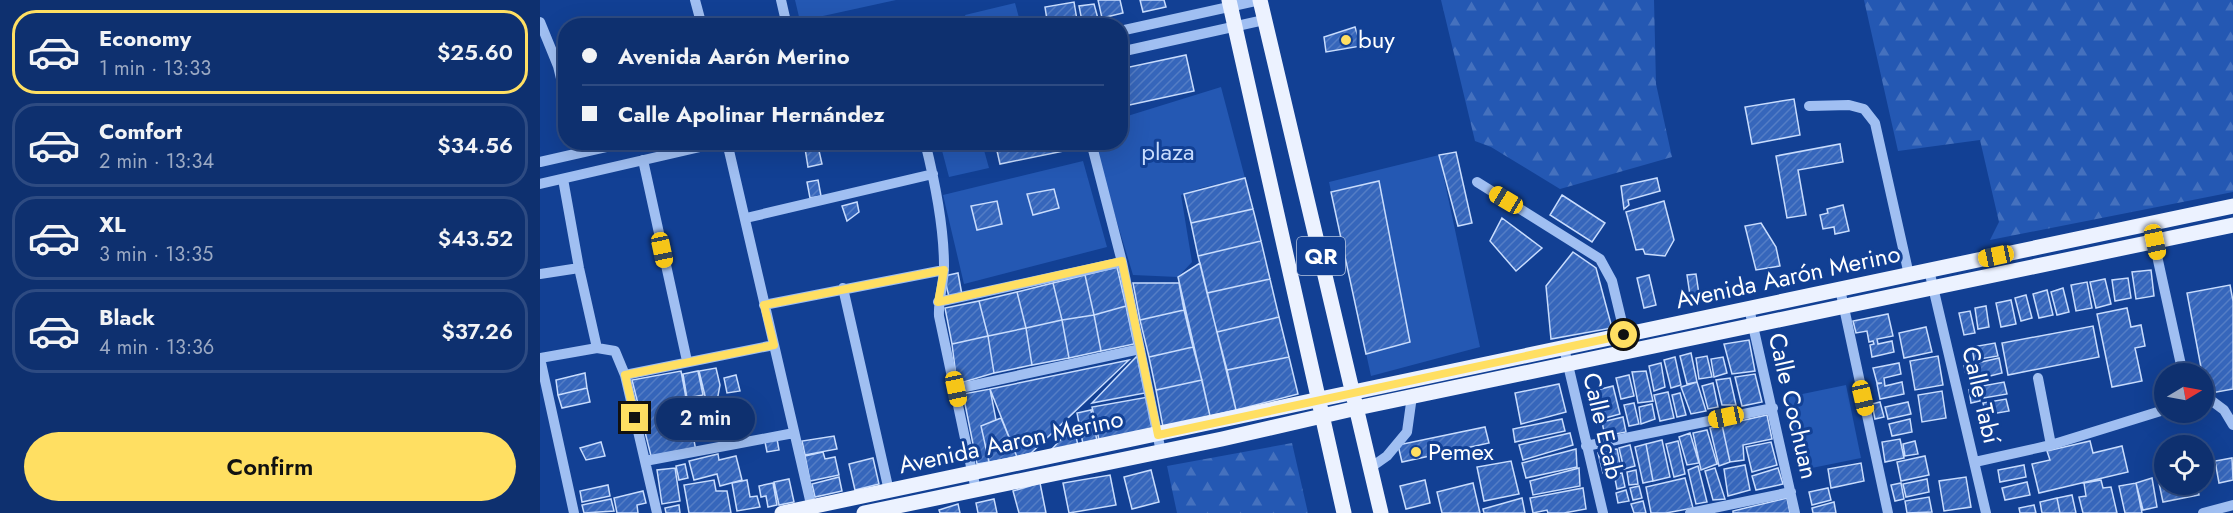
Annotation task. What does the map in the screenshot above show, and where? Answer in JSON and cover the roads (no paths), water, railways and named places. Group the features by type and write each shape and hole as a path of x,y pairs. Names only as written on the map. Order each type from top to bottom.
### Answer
{"main road":[{"name":"QR","path":"1260,0 1357,408 1378,511"},
{"name":"QR","path":"1230,3 1344,513"},
{"name":"Avenida Aarón Merino","path":"1353,392 2233,206"},
{"name":"Avenida Aarón Merino","path":"1357,408 2233,225"},
{"name":"Avenida Aaron Merino","path":"782,513 812,510 890,491 1353,392"},
{"name":"Avenida Aaron Merino","path":"864,513 1222,440 1357,408"}],"street":[{"path":"695,0 700,18"},
{"path":"781,0 785,18"},
{"path":"1128,29 1230,3 1260,0"},
{"path":"1128,50 1264,20"},
{"path":"540,22 558,57"},
{"path":"1809,106 1849,105 1864,109 1875,123 1909,275"},
{"path":"540,162 572,150"},
{"path":"540,184 687,150"},
{"path":"729,150 812,510"},
{"path":"927,150 933,174 944,249 944,270 938,302 939,316 976,490"},
{"path":"1093,150 1122,261 1161,452"},
{"path":"643,160 687,361"},
{"path":"746,218 933,174"},
{"path":"563,178 579,268 597,348"},
{"path":"1477,182 1600,259 1612,281 1624,335"},
{"path":"2150,224 2180,363"},
{"path":"938,302 1122,261"},
{"path":"540,274 579,268"},
{"path":"764,305 944,270"},
{"name":"Calle Tabí","path":"1929,270 1986,513"},
{"path":"843,288 890,491"},
{"path":"1840,289 1842,307 1888,513"},
{"name":"Calle Cochuan","path":"1749,308 1795,513"},
{"path":"625,375 774,345"},
{"path":"574,513 540,358 597,348 615,351 625,375 657,513"},
{"name":"Calle Ecab","path":"1564,348 1603,513"},
{"path":"956,389 1140,349"},
{"path":"2038,378 2051,445"},
{"path":"1370,468 1387,456 1407,432 1412,396"},
{"path":"2214,402 2224,410 2233,425"},
{"path":"1586,446 1773,408"},
{"path":"1975,462 2051,445 2154,413"},
{"path":"1218,422 1222,440"},
{"path":"645,461 794,433"},
{"path":"1690,513 1791,492"},
{"path":"2204,513 2233,505"}],"place":[{"name":"buy","path":"1346,40"},
{"name":"Pemex","path":"1416,452"}],"park label":[{"name":"plaza","path":"1168,152"}]}
